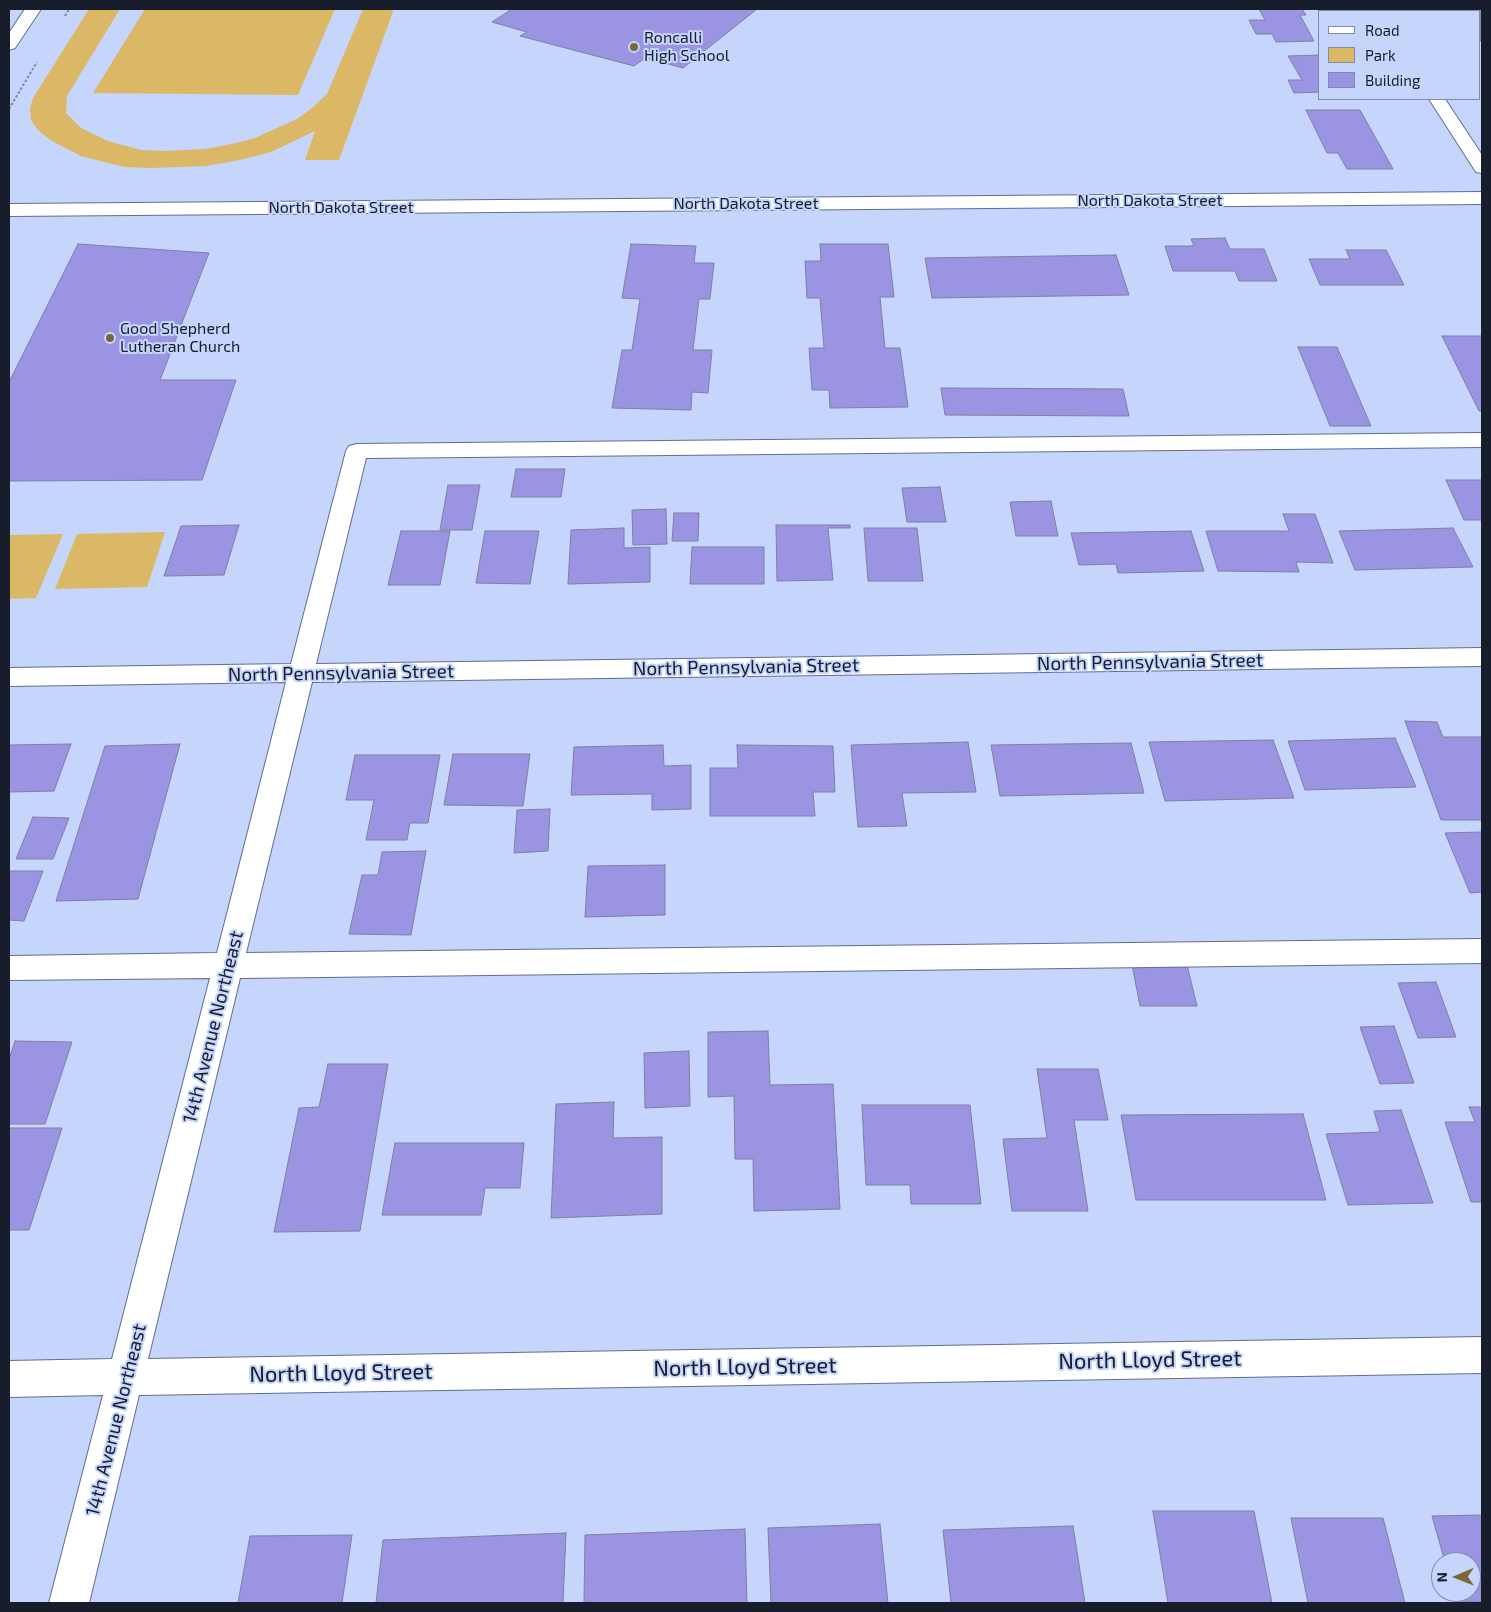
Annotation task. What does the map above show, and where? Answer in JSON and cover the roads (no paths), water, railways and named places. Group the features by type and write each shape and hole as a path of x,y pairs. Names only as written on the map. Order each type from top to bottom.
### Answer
{"street":[{"path":"9,45 33,9"},
{"path":"1438,100 1482,168"},
{"name":"North Dakota Street","path":"9,210 1482,198"},
{"name":"14th Avenue Northeast","path":"70,1603 357,451 1482,440"},
{"name":"North Pennsylvania Street","path":"9,677 1482,657"},
{"path":"9,968 1482,951"},
{"name":"North Lloyd Street","path":"9,1379 1482,1355"}],"place":[{"name":"Roncalli High School","path":"634,47"},
{"name":"Good Shepherd Lutheran Church","path":"110,338"}]}
